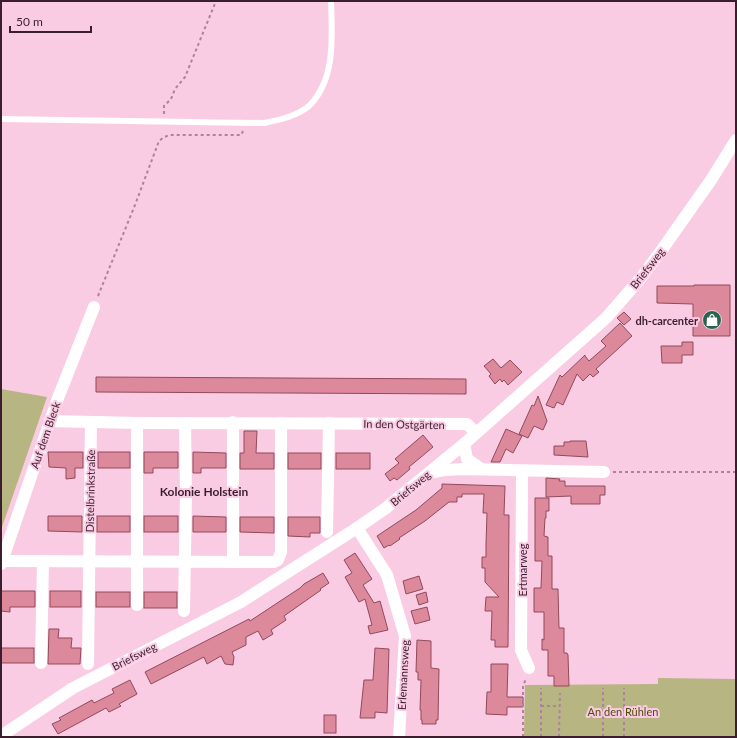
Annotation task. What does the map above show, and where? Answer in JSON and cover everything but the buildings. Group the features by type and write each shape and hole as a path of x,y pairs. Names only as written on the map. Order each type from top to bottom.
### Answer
{"street":[{"name":"Briefsweg","path":"1,736 73,688 241,602 357,528 386,508 428,474 606,318 640,279 686,217 736,140"},
{"name":"Auf dem Bleck","path":"2,562 50,420 94,307"},
{"name":"In den Ostgärten","path":"50,420 137,423 233,422 467,424 476,433"},
{"name":"Distelbrinkstraße","path":"88,664 91,422"},
{"path":"232,562 233,422"},
{"path":"137,423 137,605"},
{"path":"184,611 186,495 185,423"},
{"path":"2,562 90,560 268,563 278,560 280,552 281,423"},
{"path":"327,532 329,423"},
{"path":"464,444 467,459 481,469"},
{"path":"428,474 444,470 481,469 604,472"},
{"name":"Ertmarweg","path":"522,471 521,650 529,668"},
{"name":"Erlemannsweg","path":"357,528 387,576 405,636 399,737"},
{"path":"41,663 43,561"}],"lane":[{"path":"1,119 264,123 280,120 309,106 325,80 330,60 332,37 332,1"}],"path":[{"path":"167,121 164,115 164,106 171,99 175,89 185,77 216,1"},
{"path":"94,307 159,141 170,135 241,135 245,129 244,122"},
{"path":"604,472 736,472"},
{"path":"523,737 523,687 529,668"},
{"path":"541,688 541,737"},
{"path":"603,688 603,737"},
{"path":"624,688 624,737"},
{"path":"559,737 560,693"},
{"path":"541,706 560,706"}],"green space":[{"path":"1,389 47,397 1,530"},
{"name":"An den Rühlen","path":"658,678 736,679 736,737 524,737 525,685 658,684"}],"place":[{"name":"dh-carcenter","path":"712,320"}],"district":[{"name":"Kolonie Holstein","path":"204,491"}]}
